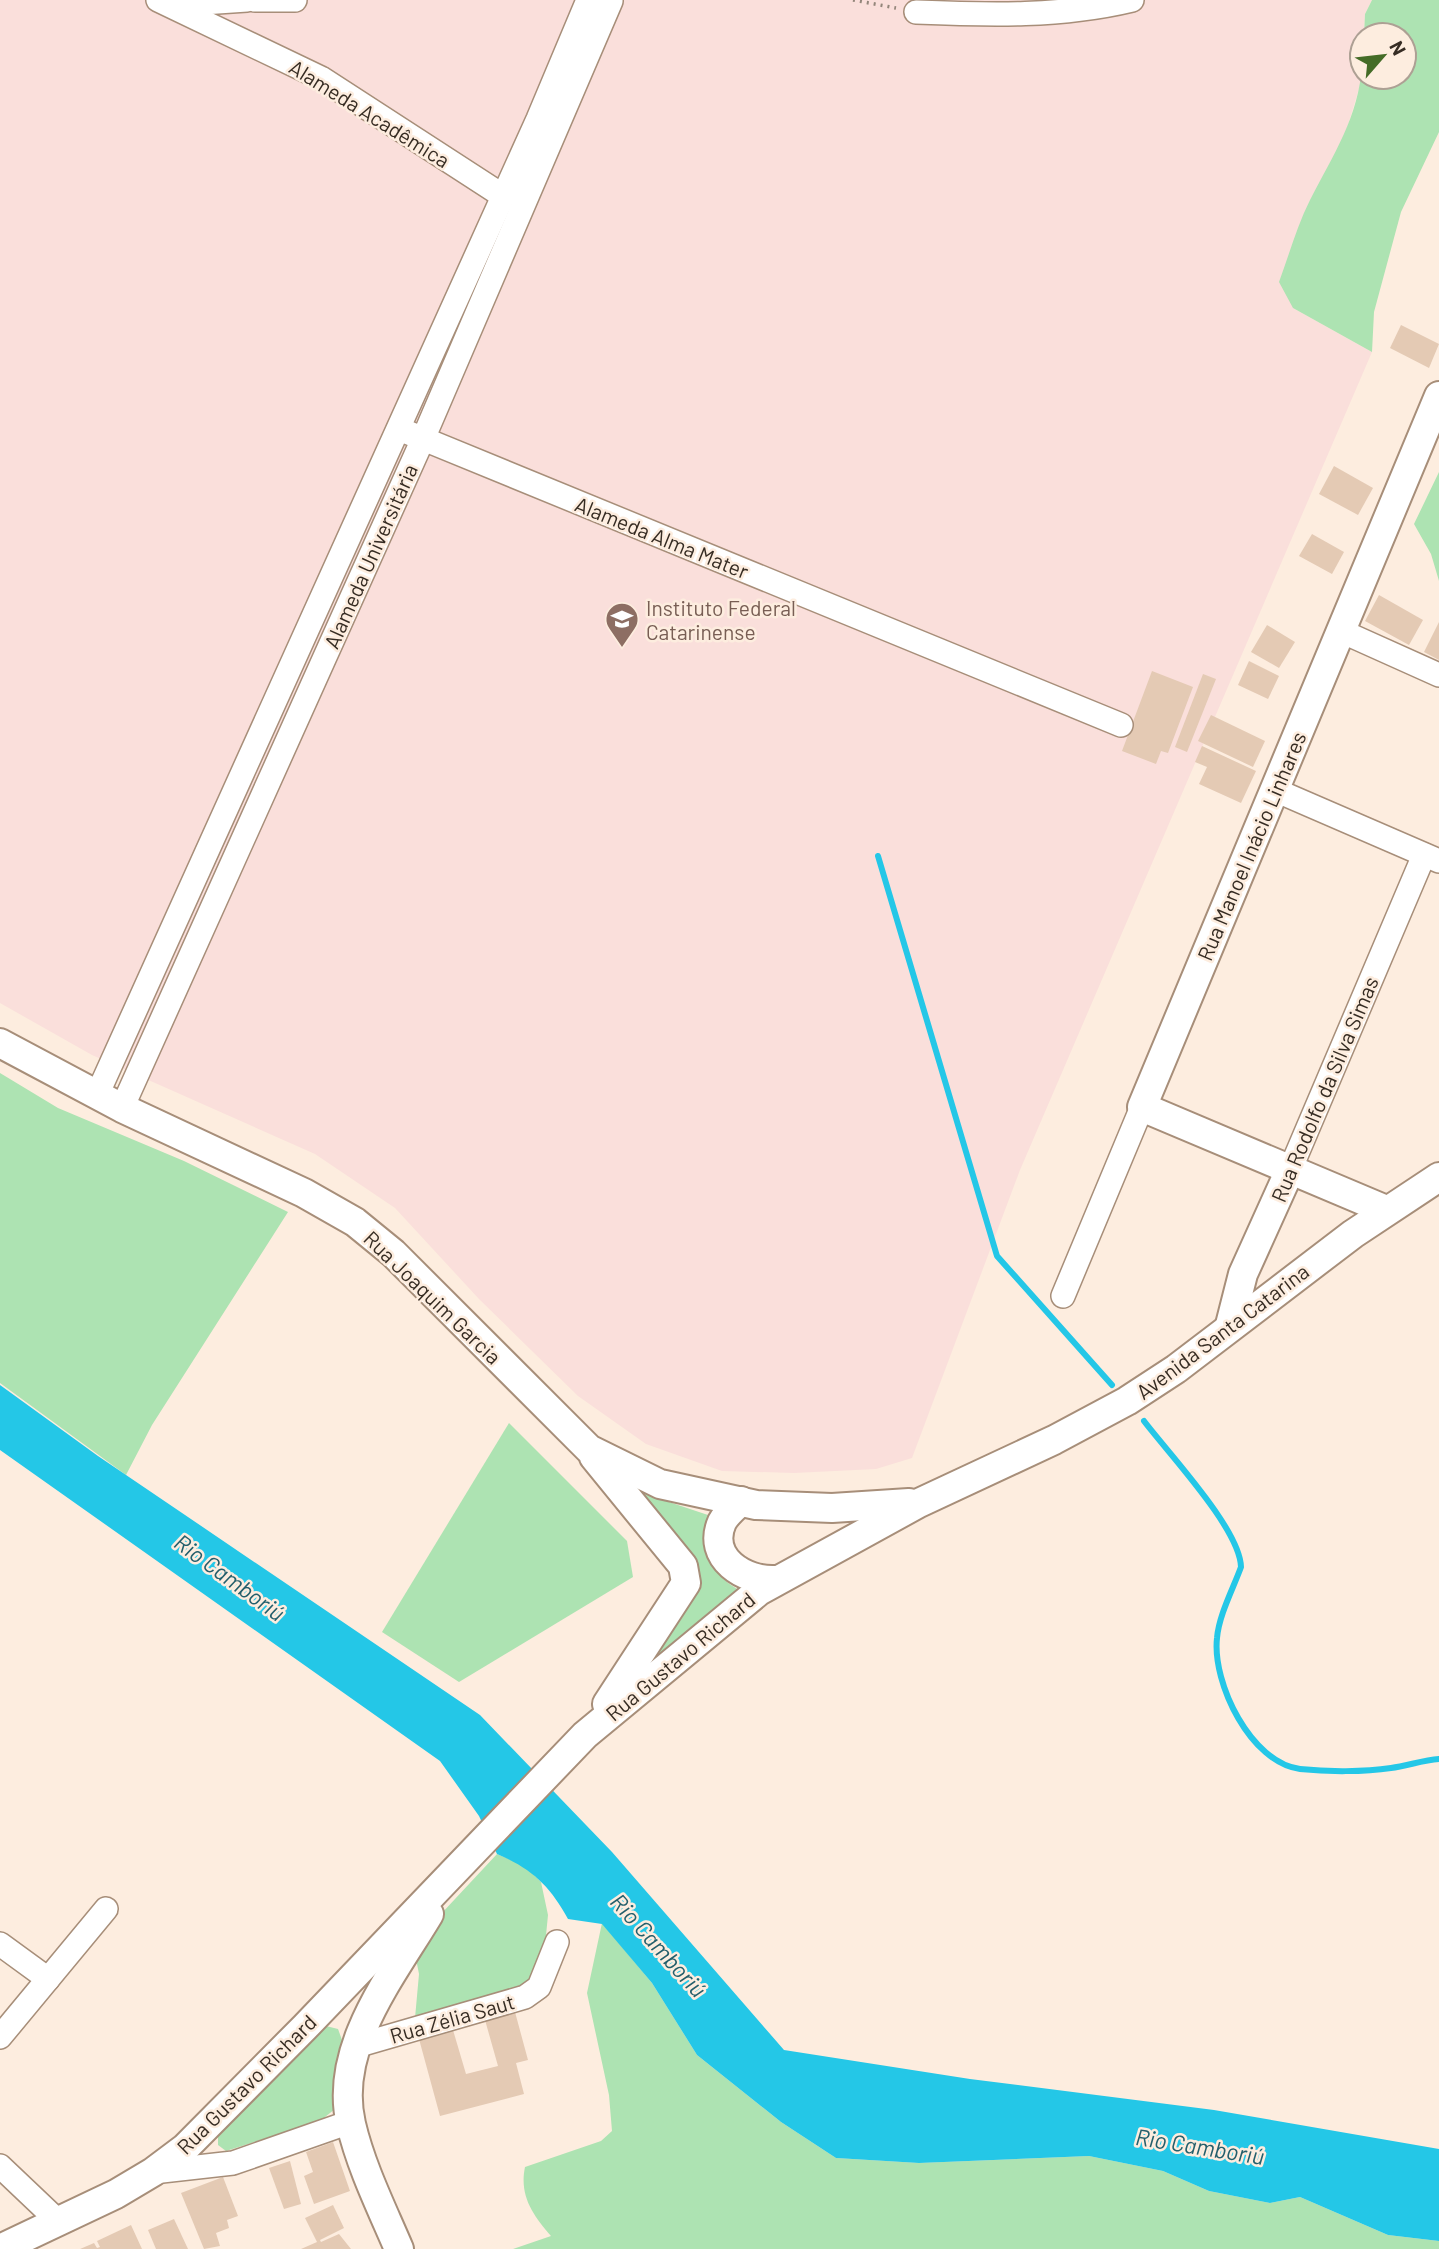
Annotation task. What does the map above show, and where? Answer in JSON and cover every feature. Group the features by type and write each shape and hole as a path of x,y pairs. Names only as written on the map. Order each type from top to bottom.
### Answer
{"main road":[{"name":"Rua Manoel Inácio Linhares","path":"1142,1107 1439,396"},
{"name":"Rua Joaquim Garcia","path":"0,1043 109,1102 304,1193 355,1222 393,1253 589,1450 660,1484 741,1501"},
{"path":"1142,1107 1386,1210"},
{"name":"Rua Rodolfo da Silva Simas","path":"1230,1325 1243,1274 1290,1170"},
{"name":"Avenida Santa Catarina","path":"776,1580 919,1503 1054,1440 1127,1401 1176,1369 1230,1325 1386,1210 1439,1177"},
{"name":"Rua Gustavo Richard","path":"585,1735 657,1631 686,1583 682,1566 589,1450"},
{"path":"741,1501 723,1520 719,1533 727,1561 734,1570 758,1582 776,1580"},
{"name":"Avenida Santa Catarina","path":"741,1501 755,1505 832,1508 919,1503"},
{"name":"Rua Gustavo Richard","path":"0,2249 153,2172 196,2138 585,1735 740,1605 776,1580"},
{"name":"Rua Gustavo Richard","path":"399,2249 350,2122 349,2072 358,2039 463,1863"}],"street":[{"path":"165,3 247,0"},
{"path":"255,0 295,0"},
{"name":"Alameda Universitária","path":"109,1102 397,428 503,196 588,0"},
{"name":"Alameda Universitária","path":"109,1102 423,439 607,0"},
{"path":"916,12 1023,14 1089,11 1132,0"},
{"name":"Alameda Acadêmica","path":"165,3 321,78 503,196"},
{"name":"Alameda Alma Mater","path":"397,428 1121,725"},
{"path":"1341,631 1439,676"},
{"path":"1275,790 1432,858"},
{"name":"Rua Rodolfo da Silva Simas","path":"1290,1170 1432,858"},
{"name":"Rua Manoel Inácio Linhares","path":"1063,1296 1142,1107"},
{"path":"0,2037 106,1909"},
{"name":"Rua Zélia Saut","path":"358,2039 525,1997 539,1987 557,1942"},
{"path":"0,1944 48,1979"},
{"path":"153,2172 233,2163 350,2122"},
{"path":"0,2166 58,2222"}],"path":[{"path":"853,0 916,12"}],"shaded area":[{"name":"Instituto Federal Catarinense","path":"0,0 1372,0 1365,21 1348,21 1348,91 1358,91 1342,145 1309,202 1293,308 1372,352 1020,1170 912,1458 876,1469 794,1473 722,1471 646,1444 578,1396 479,1299 395,1208 315,1154 92,1055 0,1003"}],"green space":[{"path":"1372,0 1439,0 1439,132 1401,212 1374,312 1372,352 1293,308 1279,282 1305,210 1336,151 1358,91 1418,91 1418,21 1365,21"},
{"path":"1439,472 1439,581 1431,554 1414,524"},
{"path":"0,1073 58,1108 184,1161 288,1212 152,1425 126,1475 0,1383"},
{"path":"509,1423 627,1541 633,1577 459,1682 382,1632"},
{"path":"627,1480 669,1502 708,1515 705,1538 709,1558 721,1576 739,1590 706,1615 647,1670 643,1666 682,1618 691,1596"},
{"path":"497,1854 525,1866 541,1882 548,1915 542,1976 530,1989 415,2018 419,1974 413,1944"},
{"path":"602,1923 652,1983 697,2055 781,2122 836,2158 919,2163 1089,2156 1163,2171 1209,2191 1270,2203 1300,2197 1388,2235 1439,2241 1439,2249 513,2249 551,2236 529,2204 524,2187 525,2167 601,2141 612,2131 609,2095 587,1993"},
{"path":"322,2025 338,2029 342,2040 335,2109 320,2121 226,2151 218,2145 218,2130"}],"water":[{"name":"Rio Camboriú","path":"0,1385 98,1456 480,1715 612,1852 784,2050 970,2079 1214,2110 1439,2149 1439,2241 1388,2235 1300,2197 1270,2203 1209,2191 1163,2171 1089,2156 919,2163 836,2158 781,2122 697,2055 652,1983 602,1924 568,1919 539,1880 497,1854 479,1816 440,1761 0,1450"}],"building":[{"path":"1401,325 1439,344 1429,368 1390,348"},
{"path":"1334,466 1373,488 1358,515 1319,494"},
{"path":"1312,534 1344,552 1332,574 1299,556"},
{"path":"1379,595 1423,620 1409,645 1365,621"},
{"path":"1439,622 1439,660 1424,652"},
{"path":"1267,625 1295,642 1279,668 1251,652"},
{"path":"1249,661 1279,676 1268,699 1238,685"},
{"path":"1152,671 1193,687 1168,753 1161,751 1156,764 1122,751"},
{"path":"1203,674 1216,679 1187,752 1175,747"},
{"path":"1211,715 1265,741 1253,767 1198,741"},
{"path":"1202,746 1256,771 1241,803 1199,784 1207,767 1195,762"},
{"path":"515,2012 528,2060 516,2063 524,2094 440,2116 419,2039 453,2030 466,2074 498,2066 485,2020"},
{"path":"333,2142 350,2191 314,2204 304,2176 313,2172 306,2152"},
{"path":"290,2161 301,2204 284,2209 269,2168"},
{"path":"223,2177 238,2216 227,2220 229,2228 216,2233 220,2246 204,2249 181,2193"},
{"path":"333,2205 344,2228 320,2240 321,2242 339,2234 351,2249 301,2249 317,2242 305,2218"},
{"path":"174,2219 188,2249 156,2249 148,2230"},
{"path":"131,2225 142,2249 80,2249 94,2243 97,2248 100,2247 97,2241"}],"waterway":[{"path":"878,856 997,1256 1112,1385"},
{"path":"1144,1421 1216,1513 1238,1551 1241,1567 1220,1620 1217,1656 1228,1698 1251,1737 1282,1763 1300,1769 1369,1770 1439,1759"}],"place":[{"name":"Instituto Federal Catarinense","path":"622,649"}]}
